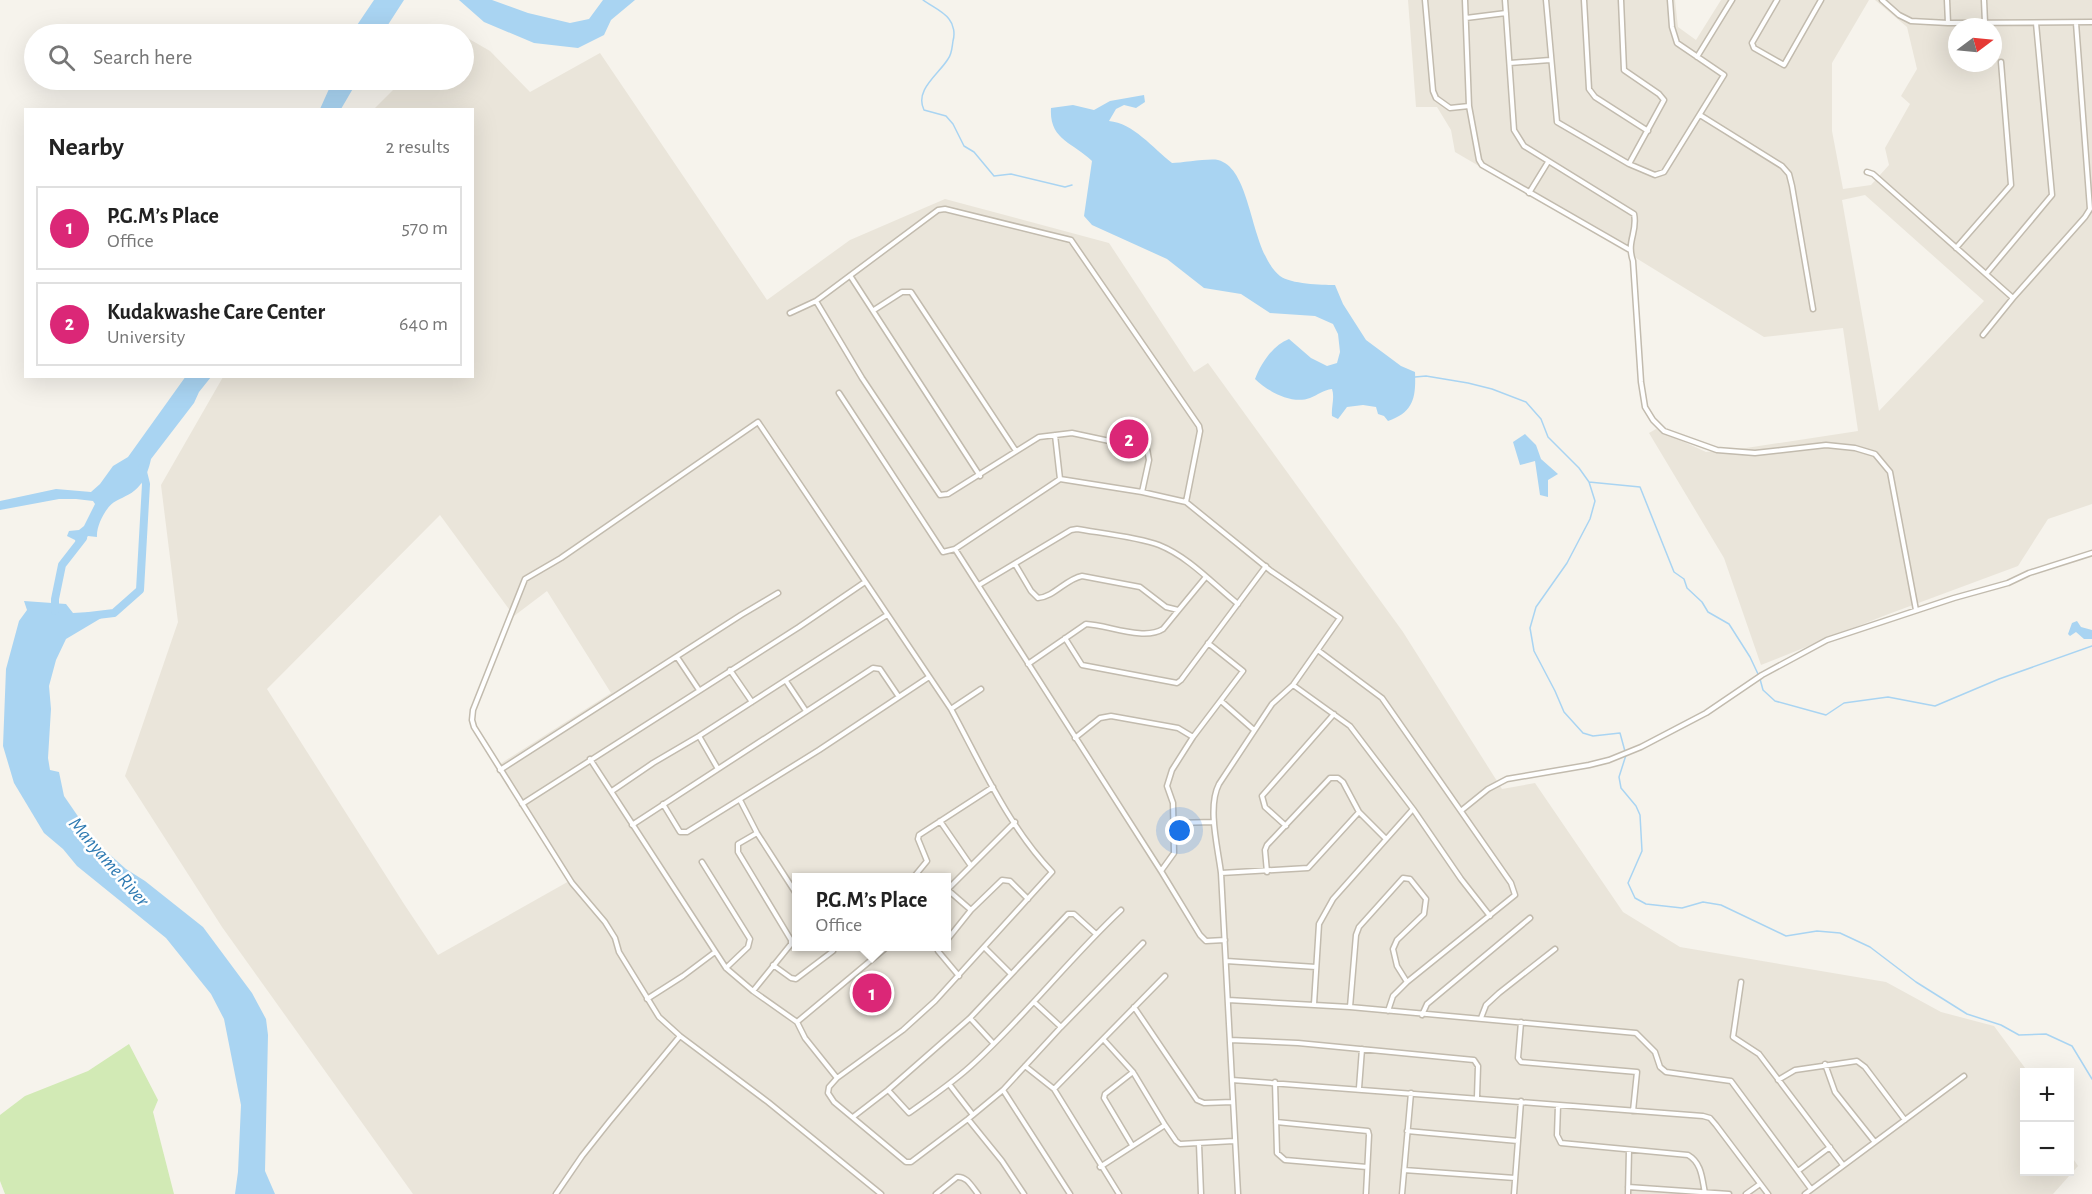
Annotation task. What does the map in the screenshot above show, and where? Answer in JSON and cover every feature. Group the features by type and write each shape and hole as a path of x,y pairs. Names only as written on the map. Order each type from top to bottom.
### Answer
{"street":[{"path":"1425,0 1433,91 1436,98 1450,108 1469,106"},
{"path":"1465,0 1469,106 1475,148 1482,165 1630,250"},
{"path":"1505,0 1516,136 1524,146 1548,162 1634,214 1636,221 1630,250 1633,261 1641,382 1645,407 1653,420 1664,431 1717,450 1755,453 1826,445 1855,448 1875,454 1890,472 1916,610"},
{"path":"1546,0 1557,122 1629,164 1655,175 1664,172 1724,75 1679,46 1672,27 1670,0"},
{"path":"1584,0 1589,89 1595,97 1648,131"},
{"path":"1621,0 1624,70 1664,100 1629,164"},
{"path":"1697,57 1732,0"},
{"path":"1776,0 1752,43 1754,48 1784,65 1821,0"},
{"path":"1882,0 1899,15 1911,21 1948,23 1947,0"},
{"path":"1984,0 1985,18"},
{"path":"1466,18 1506,13"},
{"path":"2002,23 2092,22"},
{"path":"1986,274 2052,195 2036,23"},
{"path":"1983,335 2085,217 2090,208 2076,23"},
{"path":"1510,63 1550,60"},
{"path":"1956,248 2011,185 2002,72"},
{"path":"1700,115 1782,166 1789,174 1813,309"},
{"path":"1529,193 1548,162"},
{"path":"1868,172 1874,174 2013,298"},
{"path":"790,313 816,301 851,277 936,211 942,209 1071,240 1199,426 1200,432 1186,502"},
{"path":"851,277 980,476"},
{"path":"874,310 902,292 911,292 1016,452"},
{"path":"816,301 862,378 940,495 948,494 980,476 1039,437 1072,433 1147,449 1149,460 1142,492"},
{"path":"839,393 943,552 955,549 1060,479 1142,492 1186,502 1266,566 1340,618 1293,685 1275,701 1254,730 1217,788 1214,822 1221,873 1238,1194"},
{"path":"881,1194 768,1102 680,1036 660,1017 619,952 615,938 605,922 572,883 474,727 473,710 525,579 570,551 758,422 951,709 993,787 1040,860 1052,872 959,976 903,1030 837,1078 829,1087 828,1093 834,1102 909,1162 1002,1090 1143,943"},
{"path":"1055,435 1060,479"},
{"path":"979,585 1071,530 1077,529 1158,545 1171,551 1201,572 1205,578 1238,604"},
{"path":"955,549 1200,935 1206,941 1225,940"},
{"path":"1462,810 1488,789 1508,779 1609,760 1641,747 1706,713 1762,675 1827,640 1916,610 2008,583 2029,573 2092,553"},
{"path":"1015,564 1031,591 1038,598 1045,597 1082,576 1140,587 1166,607 1178,610"},
{"path":"1065,638 1082,664 1176,683 1181,680 1266,566"},
{"path":"1028,664 1086,624 1152,634 1163,629 1205,578"},
{"path":"522,804 799,627 865,582"},
{"path":"500,770 778,593"},
{"path":"612,791 887,615"},
{"path":"1161,871 1174,852 1173,804 1167,784 1172,770 1193,737 1243,671 1208,643"},
{"path":"1319,651 1382,698 1512,883 1515,895 1407,982 1393,996 1388,1011"},
{"path":"677,657 699,690"},
{"path":"632,825 873,668 880,669 899,697"},
{"path":"730,670 752,702"},
{"path":"663,804 680,832 687,832 929,677"},
{"path":"786,681 806,711"},
{"path":"1293,685 1350,726 1490,916"},
{"path":"951,709 981,689"},
{"path":"1221,701 1254,730"},
{"path":"1286,826 1265,807 1262,796 1334,714"},
{"path":"1075,738 1100,718 1111,716 1178,728 1193,737"},
{"path":"699,736 718,769"},
{"path":"590,759 726,968 753,991 797,1022 805,1038 837,1078"},
{"path":"1267,872 1265,848 1330,778 1338,778 1343,782 1359,812 1385,838"},
{"path":"917,873 927,861 918,837 993,787"},
{"path":"740,800 792,887"},
{"path":"1314,1004 1318,927 1330,904 1385,838 1413,809"},
{"path":"1221,873 1300,870 1311,866 1359,812"},
{"path":"940,821 971,866"},
{"path":"951,886 1016,822"},
{"path":"1174,823 1214,822"},
{"path":"753,991 791,944 791,940 738,852 738,844 758,833"},
{"path":"702,862 750,939 748,947 726,968"},
{"path":"1350,1007 1356,934 1359,927 1403,878 1410,879 1426,899 1424,914 1397,940 1394,949 1397,966 1407,982"},
{"path":"951,935 971,910 1002,880 1010,881 1028,899"},
{"path":"951,893 971,910"},
{"path":"888,1090 909,1113 949,1084 975,1062 1121,910"},
{"path":"853,1117 888,1090 970,1018 1068,914 1074,914 1096,934"},
{"path":"1422,1015 1427,1004 1530,918"},
{"path":"984,947 1010,973"},
{"path":"1481,1018 1486,1005 1555,949"},
{"path":"773,965 796,979 833,951"},
{"path":"797,1022 882,951"},
{"path":"938,951 959,976"},
{"path":"647,999 683,976 714,952"},
{"path":"1226,961 1316,967"},
{"path":"1053,1089 1165,976"},
{"path":"1741,982 1733,1037 1759,1054 1843,1165"},
{"path":"1228,1000 1314,1004 1636,1033 1655,1052 1660,1067 1666,1072 1731,1081 1811,1189"},
{"path":"1034,1002 1061,1027"},
{"path":"1134,1007 1197,1100 1204,1103 1233,1102"},
{"path":"970,1018 993,1043"},
{"path":"1521,1022 1518,1058 1521,1062 1637,1072 1633,1111"},
{"path":"556,1194 582,1156 680,1036"},
{"path":"1104,1040 1133,1072 1176,1141 1185,1145 1234,1141"},
{"path":"1230,1040 1362,1049 1474,1060 1479,1066 1477,1097"},
{"path":"1359,1088 1362,1049"},
{"path":"1778,1080 1795,1070 1851,1061 1862,1063 1905,1120"},
{"path":"1825,1064 1833,1089 1874,1141"},
{"path":"1025,1066 1053,1089 1119,1194"},
{"path":"1132,1145 1104,1098 1105,1094 1133,1072"},
{"path":"1804,1194 1964,1076"},
{"path":"1232,1080 1703,1116 1710,1118 1768,1194"},
{"path":"1275,1082 1276,1153 1280,1157 1285,1160 1367,1167"},
{"path":"949,1084 1024,1194"},
{"path":"1002,1090 1070,1194"},
{"path":"1402,1194 1411,1093"},
{"path":"1514,1194 1521,1101"},
{"path":"1558,1105 1557,1135 1561,1143 1683,1154 1692,1157 1701,1170 1705,1193"},
{"path":"1276,1122 1368,1131 1366,1194"},
{"path":"1100,1167 1165,1125"},
{"path":"1407,1131 1518,1141"},
{"path":"1199,1144 1201,1194"},
{"path":"1798,1171 1830,1147"},
{"path":"1628,1194 1629,1150"},
{"path":"1404,1170 1515,1178"},
{"path":"936,1194 961,1177 966,1179 978,1194"},
{"path":"1746,1194 1760,1184"},
{"path":"1628,1187 1729,1194"}],"shaded area":[{"path":"1408,0 1675,0 1678,27 1696,40 1721,0 1869,0 1832,63 1832,131 1843,189 1871,185 1889,165 1885,148 1910,104 1901,96 1917,69 1907,27 1875,0 2092,0 2092,504 2048,519 2018,566 1761,665 1724,558 1649,433 1656,429 1706,452 1858,431 1843,328 1764,337 1636,258 1455,152 1451,130 1437,107 1416,107","holes":["1865,195 1984,301 1879,411 1842,200"]},
{"path":"474,42 490,51 530,92 600,53 767,300 850,240 945,199 1109,243 1194,372 1208,363 1403,632 1502,789 1535,783 1623,912 1680,947 1886,982 1941,1012 1994,1026 2025,1068 2020,1068 2020,1176 2069,1176 2053,1194 413,1194 222,927 125,776 178,622 161,485 222,378 474,378 474,108 375,108 393,90 474,90","holes":["440,515 514,616 547,591 611,693 500,764 571,880 438,955 267,689"]}],"green space":[{"path":"129,1044 158,1100 153,1112 174,1194 5,1194 0,1181 0,1115 25,1096 88,1071"}],"water":[{"path":"374,0 404,0 388,24 358,24"},
{"path":"459,0 492,0 528,13 570,23 589,19 603,0 635,0 611,20 604,35 578,48 534,43 484,22"},
{"path":"329,90 352,90 342,108 320,108"},
{"path":"1144,95 1145,102 1136,108 1124,105 1116,109 1109,121 1134,131 1172,163 1218,160 1229,167 1238,178 1245,194 1262,249 1280,276 1299,282 1335,285 1343,304 1366,340 1401,366 1415,372 1414,396 1403,413 1388,421 1384,416 1378,414 1376,407 1363,405 1347,407 1338,419 1332,416 1332,389 1310,398 1296,400 1280,396 1266,388 1255,379 1264,361 1273,350 1289,339 1311,358 1327,366 1337,363 1340,352 1338,334 1333,324 1315,316 1270,313 1241,294 1204,288 1167,259 1092,225 1084,216 1092,161 1058,134 1051,119 1051,108 1073,105 1094,110 1110,101"},
{"path":"185,378 210,378 151,459 140,485 132,493 112,504 105,512 98,527 97,537 88,536 80,546 67,536 69,531 79,530 84,526 95,504 93,501 59,499 0,510 0,501 56,489 91,492 113,466 128,457"},
{"path":"1525,434 1536,445 1541,459 1558,474 1548,480 1548,497 1540,495 1535,461 1520,465 1513,442"},
{"path":"24,601 66,604 73,613 89,612 103,617 66,639 56,660 49,686 51,709 48,758 50,770 59,772 64,796 89,836 126,869 145,881 203,927 252,993 266,1019 268,1035 265,1171 275,1194 235,1194 241,1105 224,1019 211,994 166,938 77,866 63,849 44,833 14,783 3,746 6,669 19,621 27,610"},
{"path":"2077,621 2081,627 2092,630 2092,639 2084,639 2076,632 2070,636 2068,634 2072,623"}],"waterway":[{"path":"923,0 946,16 952,24 954,33 949,57 922,96 924,110 946,116 953,124 964,146 974,152 994,176 1011,174 1065,187 1072,185"},
{"path":"1415,377 1426,376 1468,383 1526,402 1541,419 1548,437 1579,468 1589,482 1595,501 1590,519 1567,563 1536,607 1530,628 1534,651 1564,712 1583,733 1593,736 1620,733 1626,755 1619,777 1621,788 1636,806 1640,815 1642,851 1628,883 1635,898 1646,904 1682,908 1703,902 1721,905 1786,936 1817,931 1840,933 1870,947 1916,982 1967,1014 2001,1025 2019,1035 2046,1034 2072,1046 2092,1079"},
{"path":"89,616 114,613 140,590 146,484 142,468"},
{"path":"1589,482 1640,487 1674,572 1684,579 1687,588 1702,602 1708,612 1729,624 1758,674"},
{"name":"Manyame River","path":"55,611 55,599 62,565 83,538"},
{"path":"1760,679 1763,690 1775,701 1826,715 1844,703 1888,697 1935,706 1999,679 2092,646"}],"place":[{"name":"Kudakwashe Care Center","path":"1129,439"},
{"name":"P.G.M’s Place","path":"872,993"}]}
